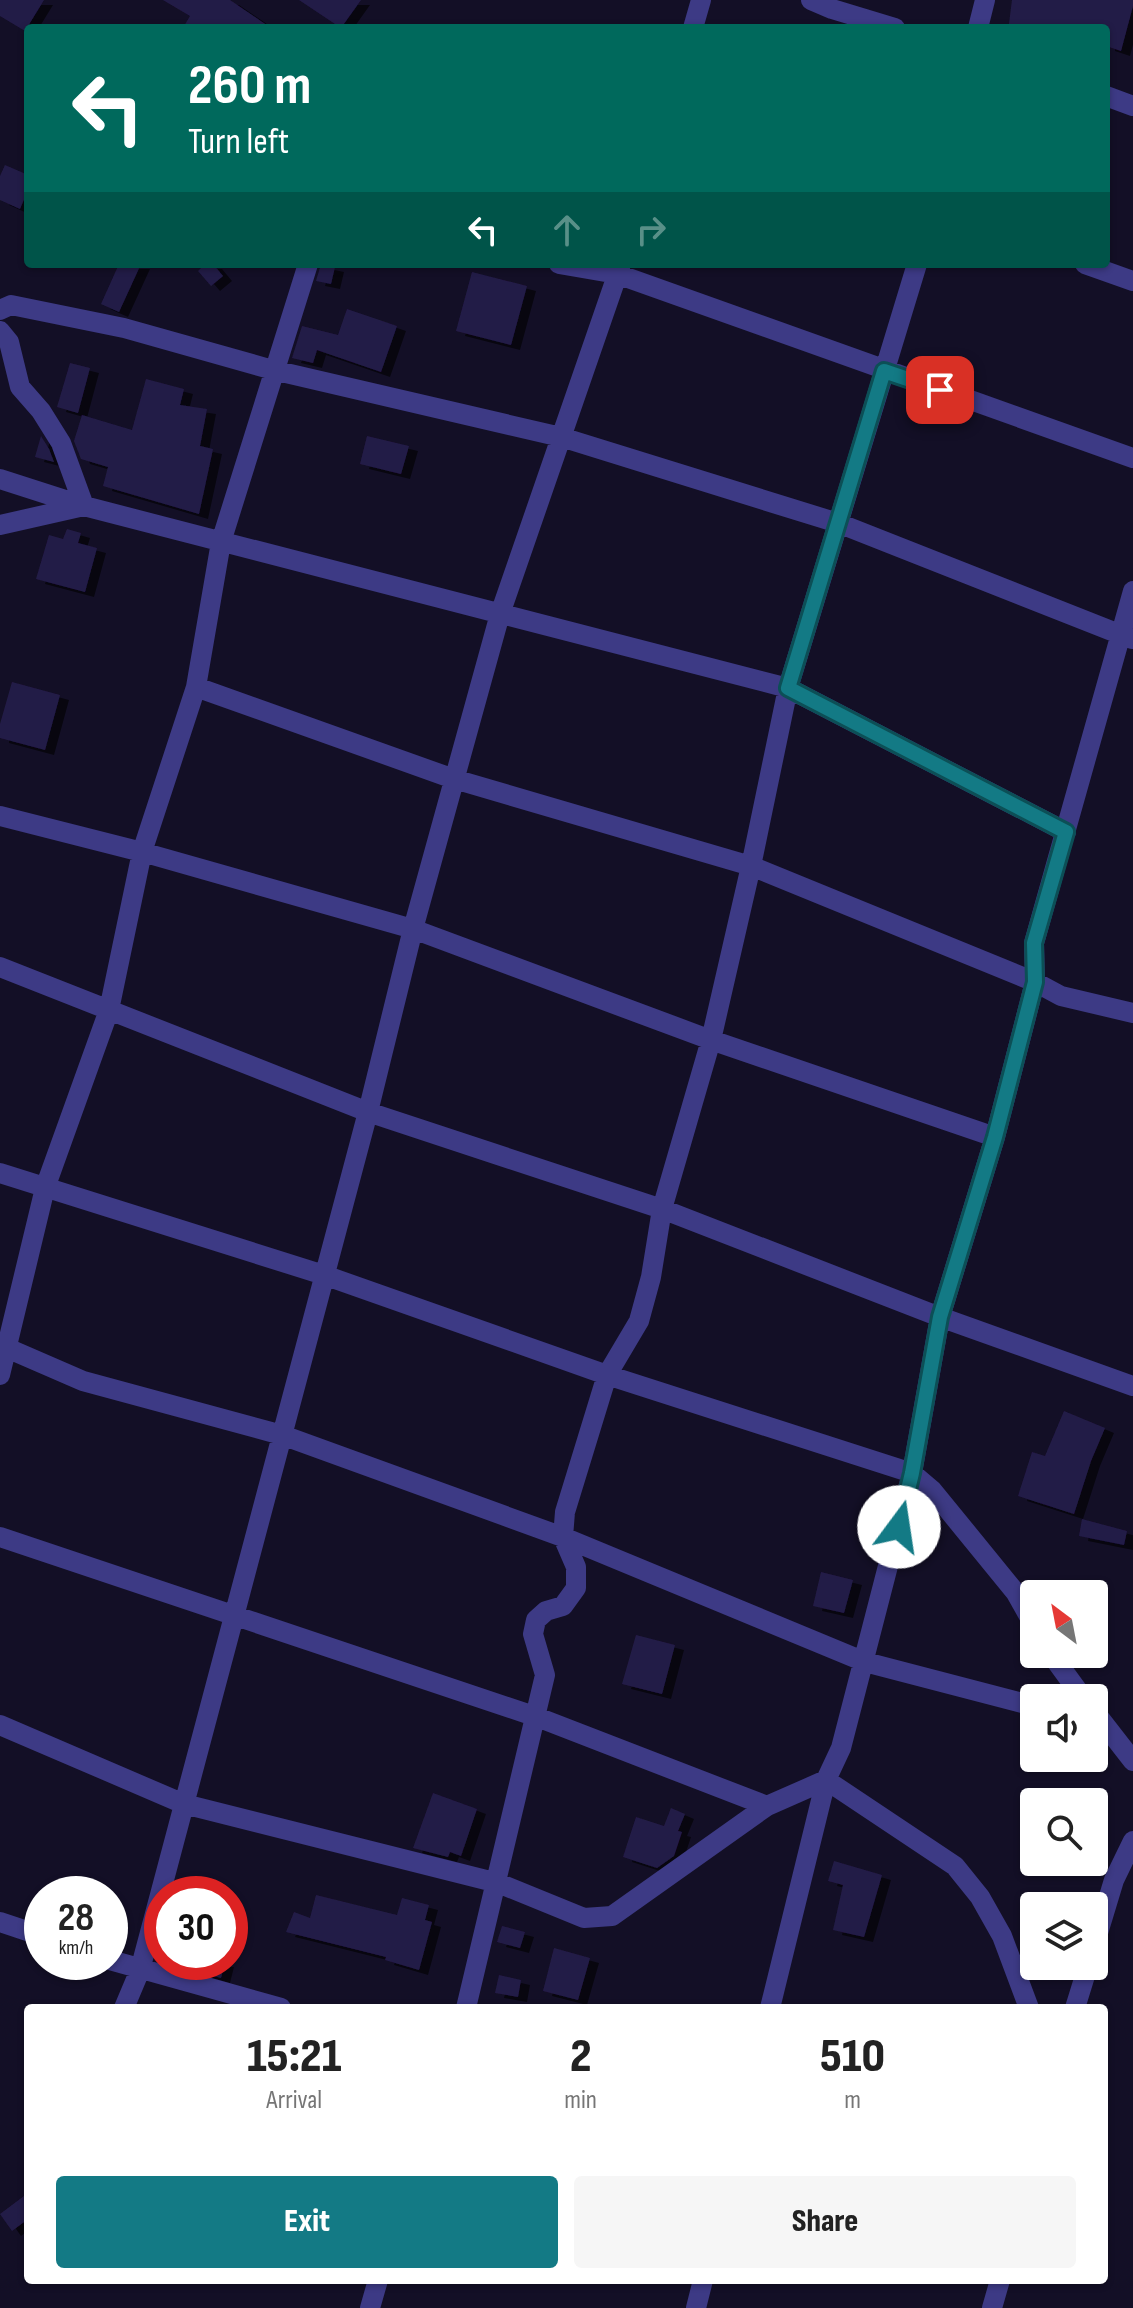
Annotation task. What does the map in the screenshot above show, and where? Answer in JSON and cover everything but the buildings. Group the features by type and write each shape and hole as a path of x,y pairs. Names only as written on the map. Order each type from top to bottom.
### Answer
{"street":[{"path":"694,24 701,0"},
{"path":"811,0 882,24"},
{"path":"979,24 985,0"},
{"path":"1110,97 1133,106"},
{"path":"0,1375 4,1346 45,1188 109,1010 142,852 196,687 221,542 307,268"},
{"path":"467,2004 545,1675 533,1634 536,1620 546,1611 563,1606 576,1588 576,1567 563,1537 565,1512 607,1375 639,1321 651,1277 662,1209 711,1040 788,688 916,268"},
{"path":"1096,268 1133,281"},
{"path":"126,2004 140,1970 368,1112 413,929 500,614 619,269 884,371 1133,458"},
{"path":"0,310 11,305 124,328 273,370 561,437 838,523 1127,637"},
{"path":"0,331 9,342 20,387 41,411 61,443 84,506"},
{"path":"0,479 84,506 788,688 1066,832"},
{"path":"0,525 84,506"},
{"path":"771,2004 826,1780 841,1748 912,1473 940,1317 995,1137 1035,982 1034,943 1127,637 1133,591"},
{"path":"196,687 454,779 751,866 1035,982 1061,996 1133,1013"},
{"path":"0,816 142,852 413,929 711,1040 995,1137"},
{"path":"0,967 368,1112 662,1209 940,1317 1133,1386"},
{"path":"0,1173 324,1275 607,1375 912,1473 932,1490 1020,1600"},
{"path":"4,1346 83,1381 282,1435 563,1537 865,1662 1020,1702"},
{"path":"0,1537 537,1717 767,1806"},
{"path":"0,1725 184,1804 498,1883 584,1918 612,1916 767,1806 826,1780"},
{"path":"1108,1731 1133,1761"},
{"path":"826,1780 955,1866 980,1897 1002,1936 1028,2004"},
{"path":"1108,1900 1133,1841"},
{"path":"0,1922 24,1930"},
{"path":"128,1966 266,2004"},
{"path":"1076,2004 1084,1980"},
{"path":"370,2308 377,2284"},
{"path":"696,2308 702,2284"},
{"path":"992,2308 999,2284"}],"route":[{"path":"899,1527 912,1473 940,1317 995,1137 1035,982 1034,943 1066,832 788,688 884,371 940,390"}]}
